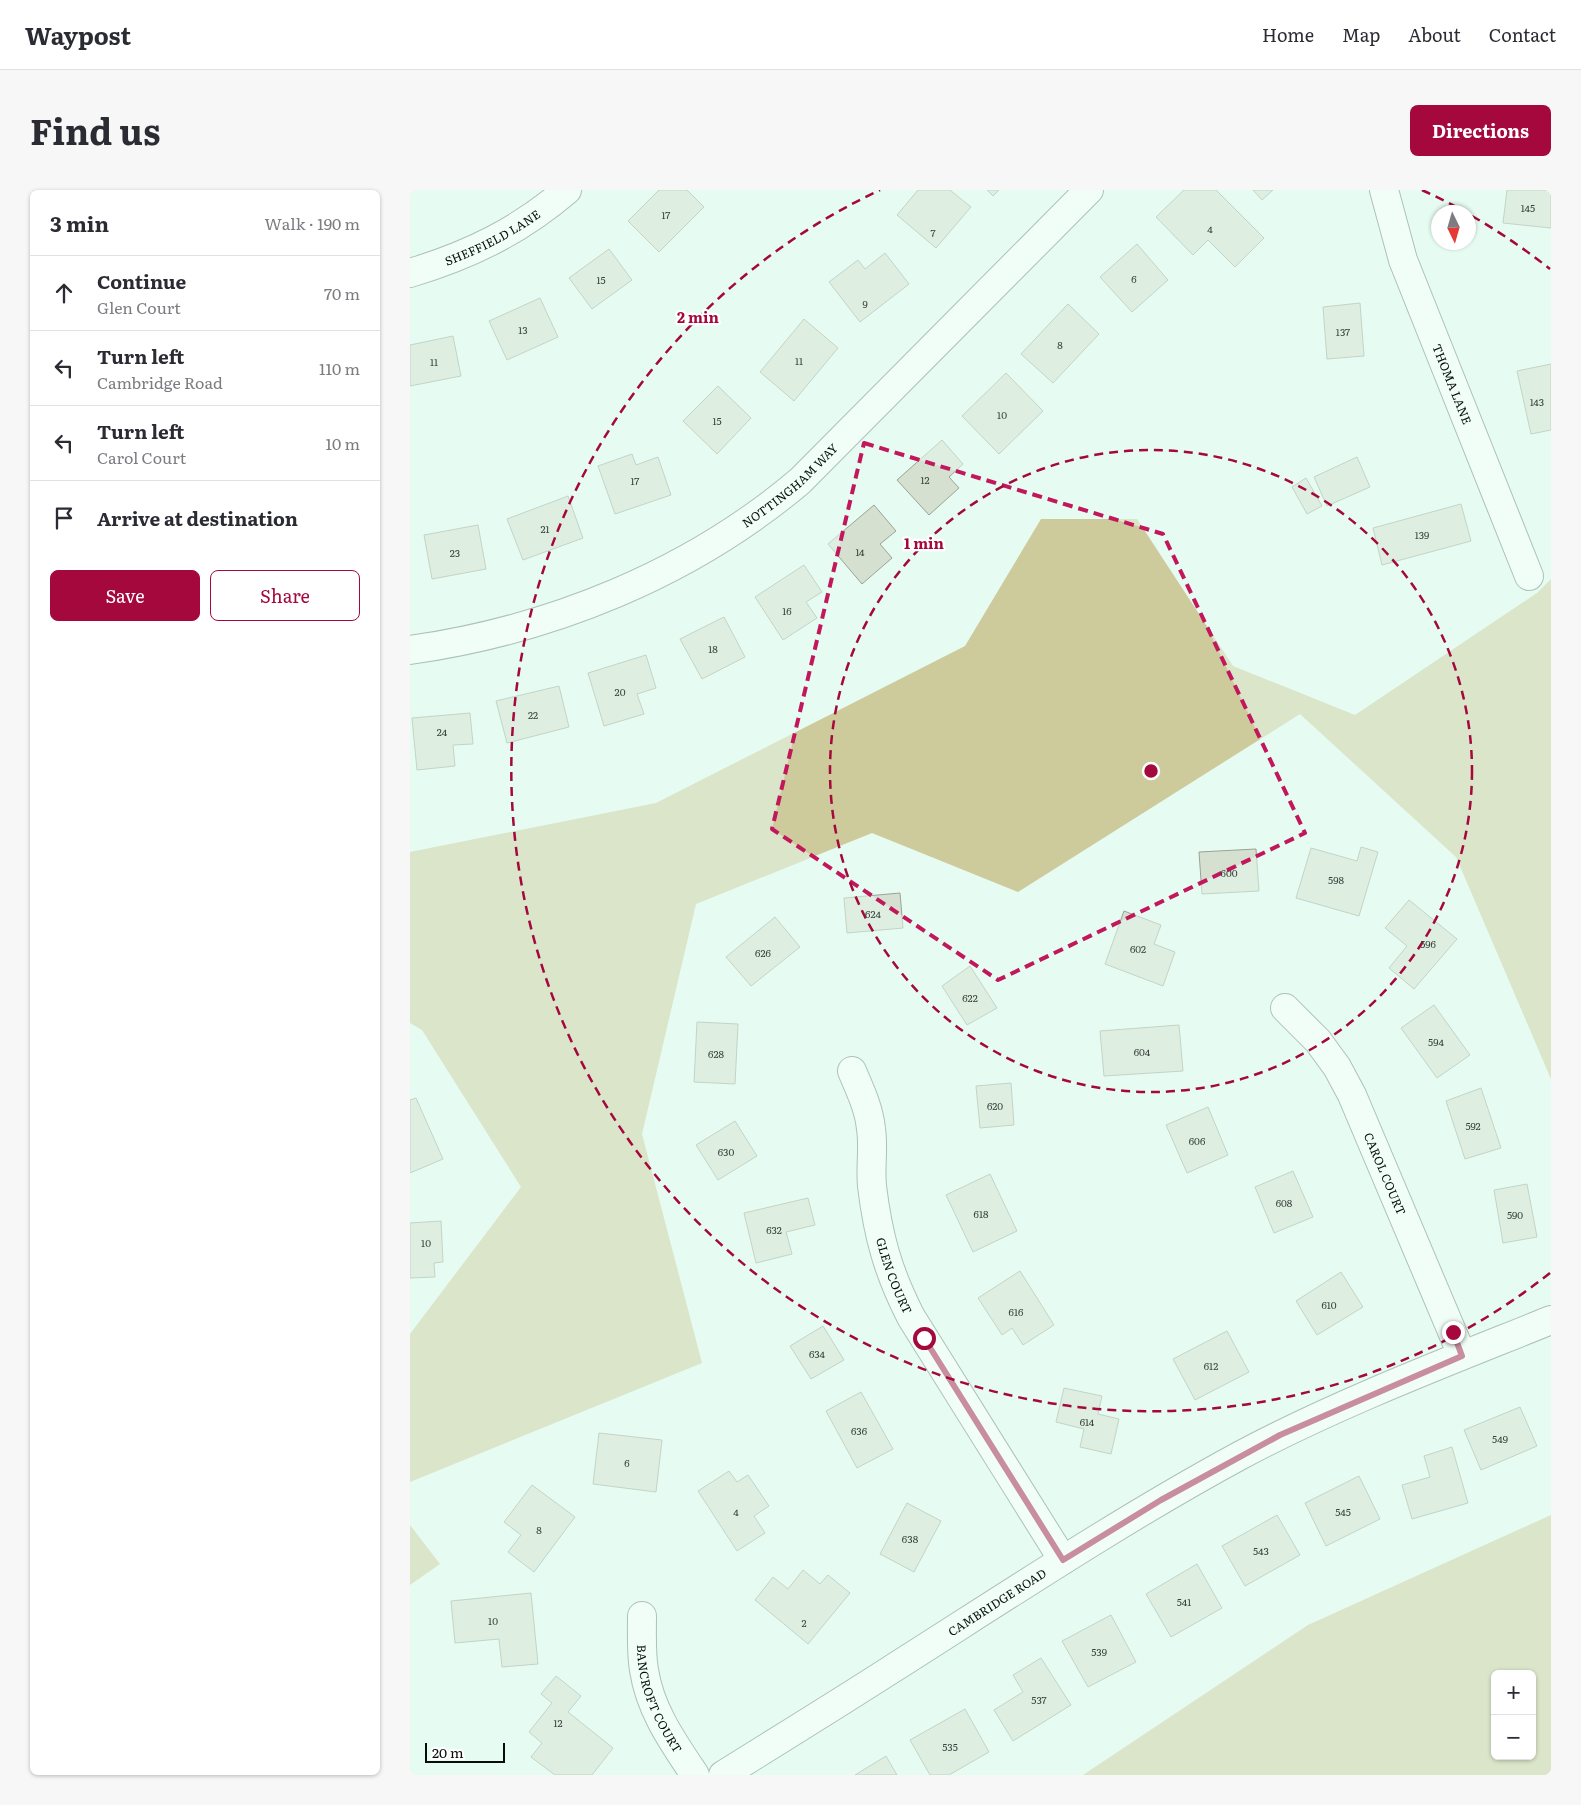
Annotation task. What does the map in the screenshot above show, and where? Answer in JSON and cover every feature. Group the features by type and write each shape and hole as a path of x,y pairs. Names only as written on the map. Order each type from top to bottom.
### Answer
{"street":[{"name":"SHEFFIELD LANE","path":"410,273 463,255 494,241 521,225 567,190"},
{"name":"NOTTINGHAM WAY","path":"410,650 457,642 522,627 564,613 683,562 744,524 800,481 1088,190"},
{"name":"THOMA LANE","path":"1384,190 1403,260 1529,576"},
{"name":"CAROL COURT","path":"1285,1008 1318,1041 1337,1067 1352,1095 1462,1356"},
{"name":"GLEN COURT","path":"852,1071 865,1100 872,1129 872,1184 880,1238 896,1287 915,1324 1063,1560"},
{"name":"CAMBRIDGE ROAD","path":"723,1775 1161,1500 1280,1435 1462,1356 1551,1320"},
{"name":"BANCROFT COURT","path":"642,1616 643,1669 650,1698 664,1726 695,1775"}],"highlighted area":[{"path":"864,443 1163,534 1305,833 998,980 772,829"}],"shaded area":[{"path":"1041,519 1137,519 1233,666 1355,715 1537,593 1551,579 1551,1079 1456,857 1300,714 1018,892 872,833 696,904 642,1134 702,1363 410,1482 410,1334 521,1187 422,1030 410,1023 410,852 656,803 965,646"},
{"path":"1551,1515 1551,1775 1083,1775 1308,1625"},
{"path":"410,1525 440,1564 410,1585"}],"building":[{"path":"659,190 687,190 704,207 659,252 628,221"},
{"path":"918,190 950,190 971,207 936,248 897,215"},
{"path":"987,190 999,190 993,196"},
{"path":"1184,190 1216,190 1264,238 1235,267 1208,240 1193,255 1156,217"},
{"path":"1253,190 1273,190 1262,200"},
{"path":"1507,190 1551,190 1551,228 1503,223"},
{"path":"1137,244 1168,280 1132,312 1100,277"},
{"path":"609,249 632,280 592,309 569,278"},
{"path":"885,253 909,284 860,322 829,282 858,260 865,269"},
{"path":"540,298 558,337 507,360 489,321"},
{"path":"1360,303 1364,356 1327,359 1323,307"},
{"path":"1068,304 1099,334 1053,383 1021,354"},
{"path":"804,319 838,348 794,401 760,372"},
{"path":"453,336 461,376 410,386 410,345"},
{"path":"1551,364 1551,430 1531,434 1517,371"},
{"path":"1006,373 1043,411 999,454 962,416"},
{"path":"718,386 751,418 717,454 683,421"},
{"path":"942,440 963,464 949,477 959,488 929,515 897,480"},
{"path":"632,454 636,465 658,457 671,495 615,514 598,466"},
{"path":"1357,457 1370,487 1327,506 1314,477"},
{"path":"1306,478 1322,506 1307,514 1292,487"},
{"path":"568,496 583,538 523,560 507,519"},
{"path":"1461,504 1471,541 1382,565 1373,528"},
{"path":"874,505 896,531 880,544 892,558 862,584 828,544"},
{"path":"478,525 486,569 432,579 424,535"},
{"path":"804,565 822,592 806,602 817,618 783,640 755,597"},
{"path":"724,617 745,657 702,679 680,639"},
{"path":"646,655 656,688 637,694 644,714 604,726 588,673"},
{"path":"559,686 569,727 507,743 496,701"},
{"path":"470,713 473,744 453,745 455,766 417,770 412,718"},
{"path":"1361,847 1378,852 1359,916 1296,898 1311,848 1357,861"},
{"path":"1256,849 1259,891 1202,894 1199,852"},
{"path":"900,893 903,928 847,933 844,898"},
{"path":"1409,900 1457,939 1414,989 1389,968 1407,946 1385,928"},
{"path":"1124,911 1161,925 1154,944 1175,952 1163,986 1105,964"},
{"path":"775,917 800,947 751,986 726,957"},
{"path":"970,966 997,1008 967,1025 942,986"},
{"path":"1434,1005 1470,1055 1437,1078 1401,1028"},
{"path":"697,1022 738,1024 735,1084 694,1082"},
{"path":"1179,1025 1183,1071 1104,1076 1100,1031"},
{"path":"1011,1083 1014,1125 980,1128 976,1086"},
{"path":"1481,1088 1501,1148 1465,1159 1446,1101"},
{"path":"416,1098 443,1159 410,1173 410,1100"},
{"path":"1208,1107 1228,1155 1187,1173 1166,1125"},
{"path":"735,1121 757,1156 718,1180 696,1145"},
{"path":"1293,1171 1313,1217 1274,1233 1255,1187"},
{"path":"990,1174 1017,1231 973,1252 946,1195"},
{"path":"1527,1184 1537,1237 1503,1243 1494,1190"},
{"path":"808,1198 815,1225 786,1232 792,1254 756,1263 744,1213"},
{"path":"441,1221 443,1262 434,1263 435,1277 410,1278 410,1223"},
{"path":"1020,1271 1054,1325 1023,1345 1012,1328 1002,1335 978,1298"},
{"path":"1341,1272 1363,1307 1317,1335 1296,1301"},
{"path":"823,1326 844,1360 811,1379 790,1346"},
{"path":"1227,1331 1249,1372 1195,1400 1173,1359"},
{"path":"1064,1388 1102,1396 1098,1414 1119,1419 1111,1454 1080,1447 1084,1429 1056,1422"},
{"path":"861,1392 893,1449 857,1468 826,1411"},
{"path":"1520,1407 1537,1446 1481,1470 1464,1430"},
{"path":"599,1433 662,1440 656,1492 593,1484"},
{"path":"1452,1447 1468,1503 1412,1519 1402,1485 1430,1477 1424,1456"},
{"path":"729,1471 737,1482 748,1475 769,1506 754,1516 765,1533 737,1551 698,1491"},
{"path":"1359,1476 1380,1519 1326,1546 1305,1503"},
{"path":"532,1485 575,1517 534,1572 508,1552 521,1535 504,1522"},
{"path":"907,1503 941,1521 914,1572 880,1554"},
{"path":"1277,1515 1300,1555 1245,1586 1222,1546"},
{"path":"1197,1564 1222,1608 1171,1637 1146,1594"},
{"path":"803,1570 820,1584 828,1575 850,1593 808,1644 755,1600 773,1577 788,1589"},
{"path":"531,1593 538,1664 502,1667 499,1639 455,1643 451,1601"},
{"path":"1111,1615 1136,1662 1088,1687 1062,1641"},
{"path":"1041,1658 1071,1705 1013,1741 994,1710 1023,1692 1013,1675"},
{"path":"556,1676 581,1696 568,1712 613,1748 592,1775 555,1775 531,1757 542,1743 529,1732 552,1703 541,1694"},
{"path":"965,1709 989,1752 949,1775 930,1775 910,1740"},
{"path":"886,1756 897,1775 855,1775"}],"route":[{"path":"924,1338 1063,1560 1161,1500 1280,1435 1414,1375 1462,1356 1453,1332"}]}
